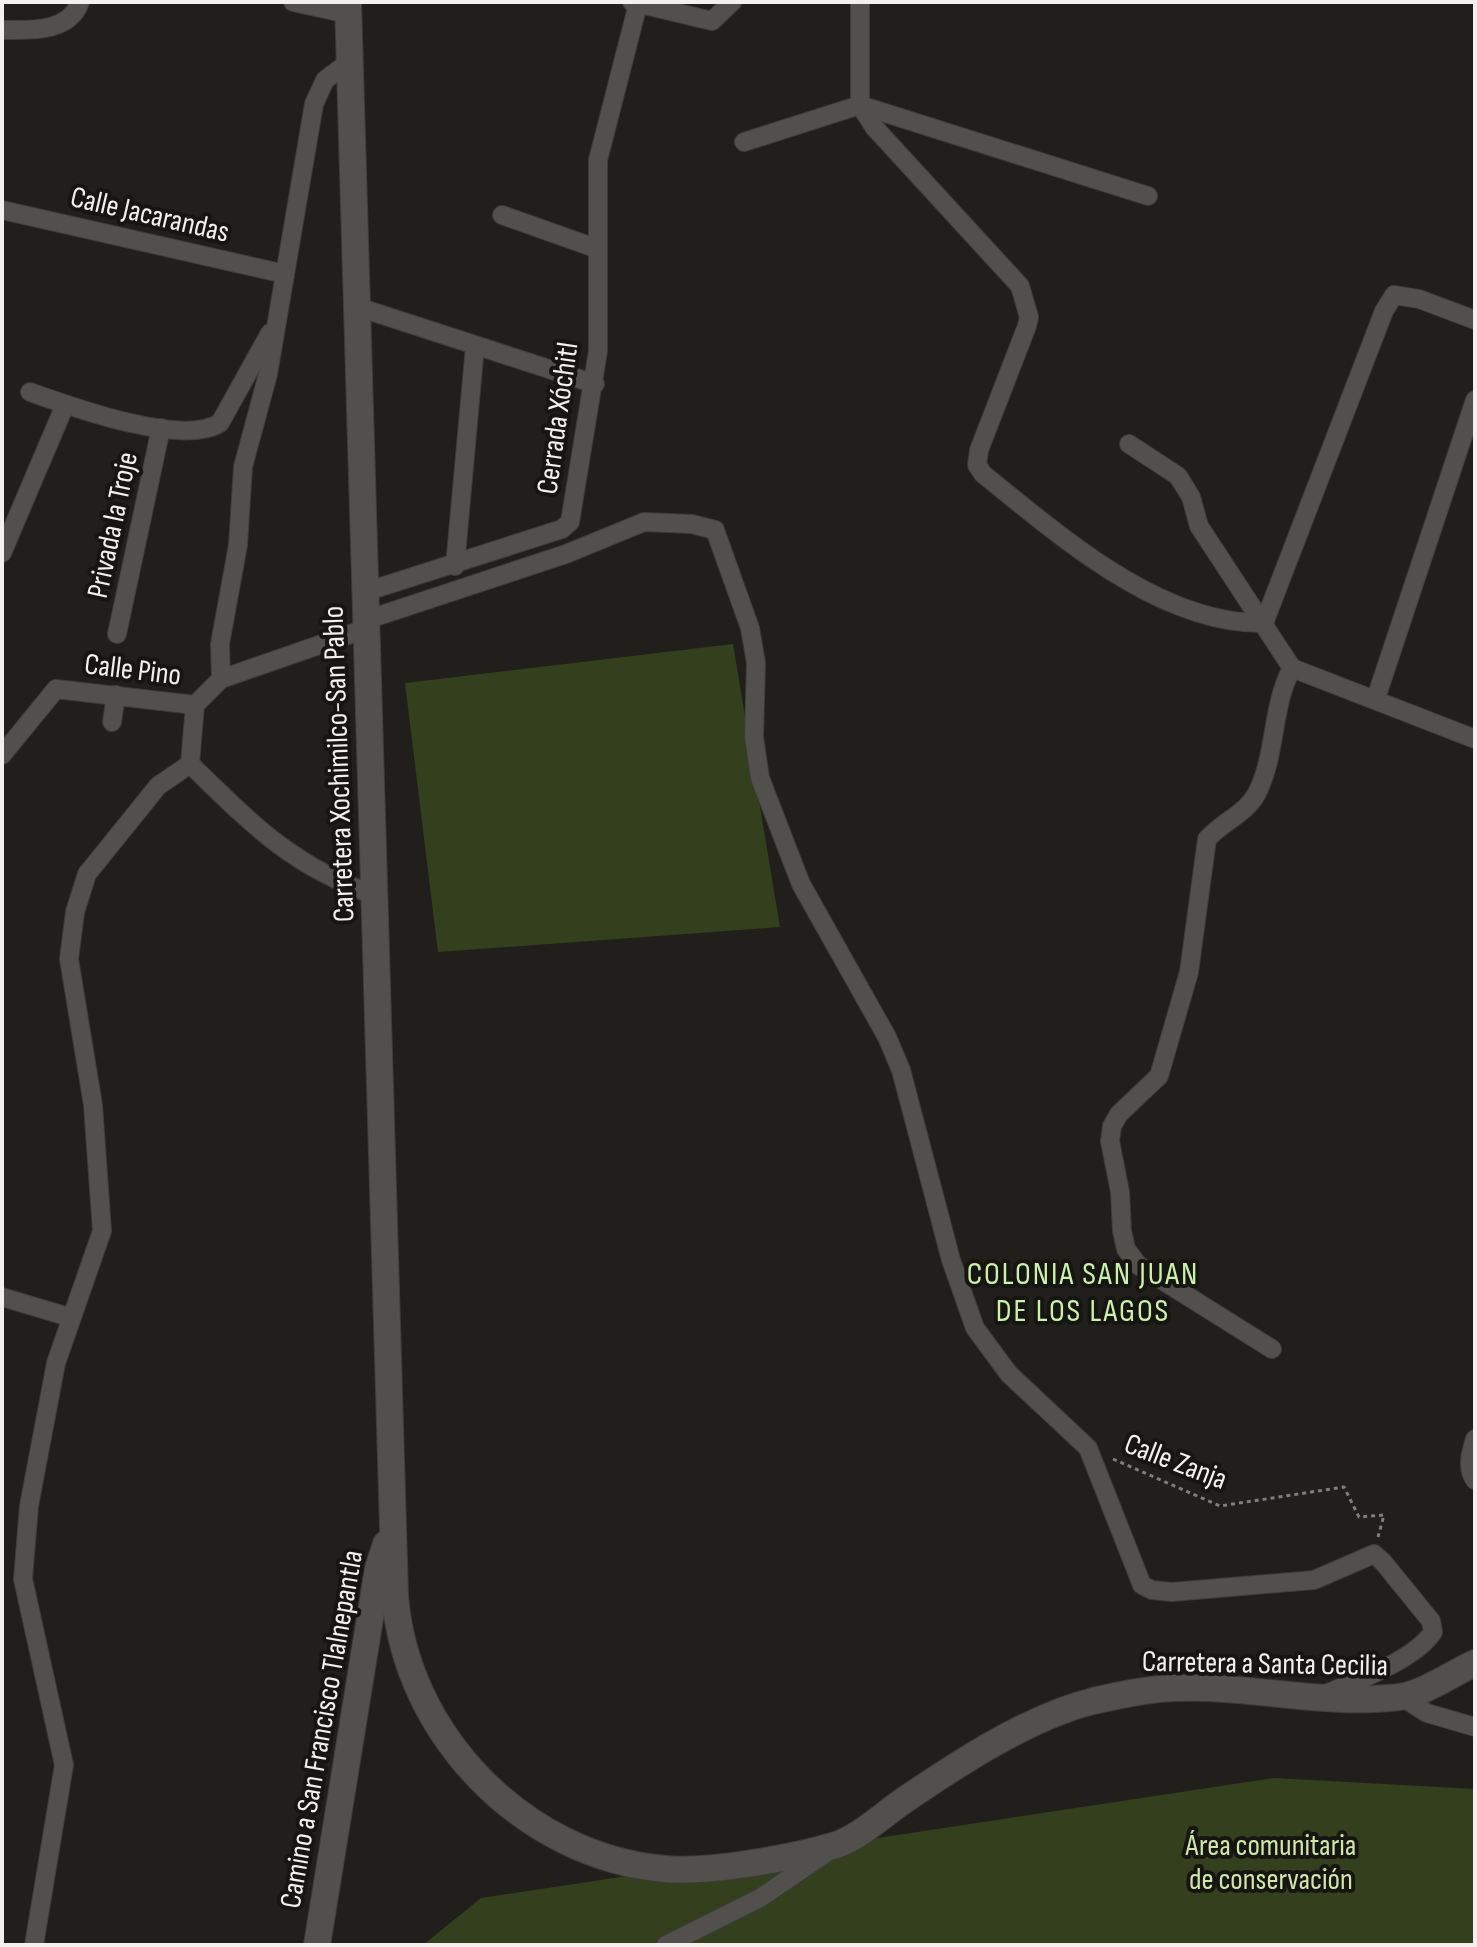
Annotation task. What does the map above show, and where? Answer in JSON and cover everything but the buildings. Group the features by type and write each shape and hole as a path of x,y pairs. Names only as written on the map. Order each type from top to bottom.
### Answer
{"street":[{"path":"2,30 58,25 76,14 80,2"},
{"path":"293,2 348,8"},
{"path":"635,3 712,21 732,2"},
{"path":"860,2 860,105 874,127 1020,286 1026,300 1027,326 979,450 977,465 983,474 1086,556 1190,608 1248,623 1264,623"},
{"name":"Cerrada Xóchitl","path":"365,592 455,566 562,529 570,522 595,384 598,160 635,3"},
{"name":"Carretera Xochimilco-San Pablo","path":"348,8 392,1525"},
{"path":"221,679 220,644 238,545 243,467 268,374 318,91 332,73 349,62"},
{"path":"744,142 860,105 1148,196"},
{"name":"Calle Jacarandas","path":"2,210 285,274"},
{"path":"502,215 598,249"},
{"path":"1264,623 1384,311 1394,295 1419,299 1475,320"},
{"path":"358,307 595,384"},
{"path":"30,392 65,405 161,428 207,431 220,423 278,317"},
{"path":"455,566 475,346"},
{"path":"1376,698 1475,400"},
{"path":"2,553 65,405"},
{"name":"Privada la Troje","path":"117,634 161,428"},
{"path":"1129,444 1178,476 1191,497 1199,526 1292,668 1376,698 1475,739"},
{"name":"Calle Pino","path":"2,755 56,689 195,705 221,679 566,554 644,522 692,524 715,530 750,628 756,663 754,737 760,778 801,884 887,1037 901,1070 951,1260 975,1328 1009,1374 1088,1448"},
{"path":"1272,1349 1138,1265 1126,1249 1120,1192 1110,1141 1119,1114 1159,1076 1189,972 1207,839 1247,808 1257,795 1274,740 1281,689 1292,668"},
{"path":"112,722 116,695"},
{"path":"190,764 195,705"},
{"path":"190,764 266,838 304,865 374,895"},
{"path":"34,1945 64,1765 23,1579 29,1506 56,1363 69,1317 102,1231 93,1105 69,959 75,912 87,874 158,786 190,764"},
{"path":"2,1297 69,1317"},
{"path":"1475,1439 1470,1458 1470,1474 1475,1480"},
{"path":"1088,1448 1142,1585 1152,1590 1172,1592 1314,1580 1374,1554 1431,1621 1433,1632 1426,1643 1361,1679 1314,1699"},
{"name":"Carretera a Santa Cecilia","path":"392,1525 398,1631 409,1671 442,1734 469,1771 503,1800 584,1849 619,1862 667,1870 736,1864 839,1844 939,1777 1002,1740 1088,1702 1136,1692 1177,1688 1314,1699 1402,1697 1475,1663"},
{"name":"Camino a San Francisco Tlalnepantla","path":"317,1945 378,1569 392,1525"},
{"path":"1402,1697 1427,1713 1475,1727"},
{"path":"666,1945 760,1898 839,1844"}],"path":[{"name":"Calle Zanja","path":"1088,1448 1220,1506 1344,1487 1359,1517 1384,1515 1374,1554"}],"green space":[{"path":"733,644 780,927 438,952 405,683"},
{"name":"Área comunitaria de conservación","path":"1274,1778 1475,1789 1475,1945 423,1945 481,1898"}],"district":[{"name":"COLONIA SAN JUAN DE LOS LAGOS","path":"1083,1292"}]}
